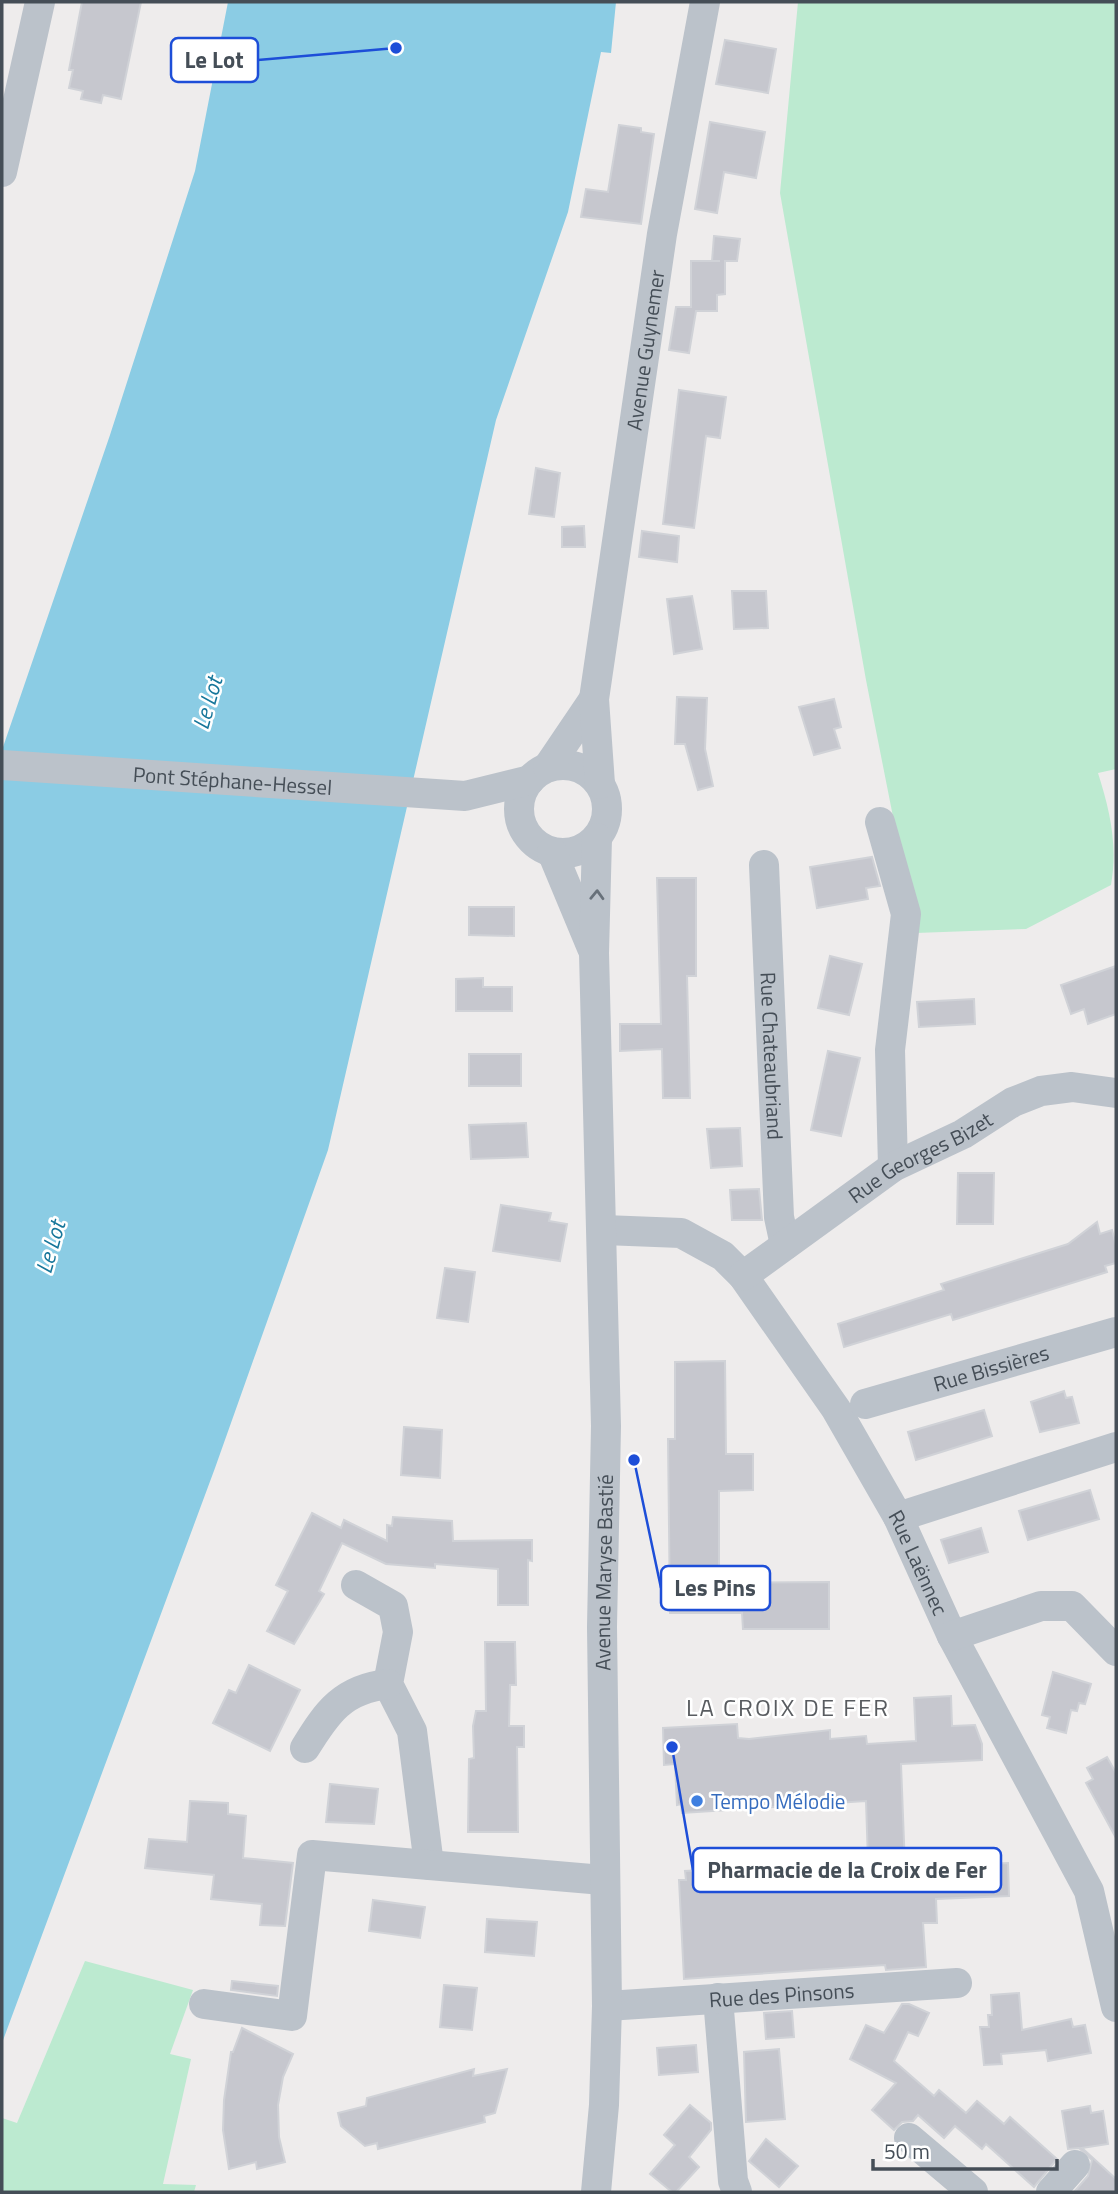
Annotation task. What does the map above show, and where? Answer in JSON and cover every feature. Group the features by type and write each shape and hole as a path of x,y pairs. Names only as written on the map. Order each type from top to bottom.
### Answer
{"street":[{"path":"2,172 40,2"},
{"name":"Avenue Guynemer","path":"600,784 594,699 662,234 705,2"},
{"name":"Avenue Guynemer","path":"539,773 594,699"},
{"name":"Pont Stéphane-Hessel","path":"2,765 495,799"},
{"path":"522,824 495,799 539,773 577,767 600,784 608,806 607,817 597,838 577,851 552,852 528,836 519,808 522,793 539,773"},
{"path":"880,822 906,914 890,1050 893,1167"},
{"name":"Avenue Maryse Bastié","path":"596,2192 604,2105 607,2006 603,1880 602,1627 606,1426 604,1230 594,953 597,838"},
{"name":"Avenue Maryse Bastié","path":"552,852 594,953"},
{"name":"Rue Chateaubriand","path":"764,865 779,1217 785,1245"},
{"name":"Rue Georges Bizet","path":"743,1276 893,1167 963,1134 1013,1102 1041,1091 1072,1087 1116,1093"},
{"name":"Rue Laënnec","path":"604,1230 681,1233 723,1256 743,1276 836,1409 898,1517 952,1636 1089,1891 1116,2007"},
{"name":"Rue Bissières","path":"866,1404 1116,1332"},
{"path":"898,1517 1116,1447"},
{"path":"356,1585 393,1606 398,1632 388,1684 412,1731 429,1865"},
{"path":"952,1636 1041,1606 1072,1606 1116,1651"},
{"path":"305,1748 329,1709 369,1686 388,1684"},
{"path":"204,2004 292,2016 312,1855 603,1880"},
{"name":"Rue des Pinsons","path":"607,2006 957,1983"},
{"path":"718,1998 733,2181 737,2192"},
{"path":"909,2138 973,2192"},
{"path":"1051,2192 1075,2165"}],"green space":[{"path":"798,2 1116,2 1116,769 1098,773 1112,828 1113,870 1111,885 1026,929 916,933 866,680 780,193"},
{"path":"85,1961 193,1990 170,2054 191,2059 163,2184 196,2185 194,2192 2,2192 2,2118 17,2123"}],"water":[{"path":"228,2 616,2 611,53 601,52 568,212 496,420 328,1150 215,1468 2,2043 2,750 110,435 195,171"}],"building":[{"path":"82,2 141,2 121,99 103,95 101,103 81,99 83,91 69,88 73,70 69,70"},
{"path":"725,40 776,49 768,93 716,84"},
{"path":"710,122 765,132 756,178 724,172 717,213 695,209"},
{"path":"619,125 641,128 641,132 654,134 641,224 581,217 586,189 608,192"},
{"path":"714,236 740,239 737,261 725,261 725,294 717,295 717,311 696,311 689,353 669,350 676,307 691,307 691,261 712,261"},
{"path":"679,390 726,397 720,438 706,436 694,528 663,524"},
{"path":"536,468 560,473 554,517 529,514"},
{"path":"584,526 585,547 562,547 562,527"},
{"path":"642,531 679,536 677,562 639,557"},
{"path":"732,591 766,591 768,628 734,629"},
{"path":"692,596 702,649 674,654 667,599"},
{"path":"677,697 707,698 705,749 713,786 698,790 685,744 675,744"},
{"path":"834,699 841,727 834,729 840,748 814,755 799,707"},
{"path":"872,857 880,886 866,888 868,899 817,908 810,867"},
{"path":"657,878 696,878 696,976 687,976 690,1098 663,1098 662,1049 620,1051 620,1024 661,1024"},
{"path":"469,907 514,907 514,936 469,935"},
{"path":"830,956 862,964 849,1015 818,1008"},
{"path":"1116,966 1116,1014 1088,1024 1084,1009 1071,1014 1061,985"},
{"path":"483,978 483,987 512,987 512,1011 456,1011 456,979"},
{"path":"974,999 975,1024 919,1027 917,1002"},
{"path":"828,1051 860,1058 841,1136 811,1130"},
{"path":"469,1054 521,1054 521,1086 469,1086"},
{"path":"526,1123 528,1157 471,1159 469,1125"},
{"path":"740,1128 742,1166 711,1168 707,1129"},
{"path":"958,1173 994,1173 993,1224 957,1224"},
{"path":"759,1189 762,1220 732,1220 730,1190"},
{"path":"501,1205 551,1213 549,1221 567,1224 560,1261 493,1251"},
{"path":"1097,1222 1100,1234 1112,1230 1116,1245 1116,1263 1105,1266 1107,1272 953,1320 951,1314 844,1347 838,1324 944,1290 941,1284 1068,1244"},
{"path":"445,1268 475,1272 468,1322 437,1318"},
{"path":"725,1361 726,1454 753,1454 753,1490 719,1491 719,1583 829,1582 829,1629 743,1629 742,1613 670,1613 668,1439 675,1439 675,1362"},
{"path":"1064,1391 1066,1398 1072,1397 1079,1423 1040,1432 1031,1402"},
{"path":"984,1410 992,1436 916,1460 908,1432"},
{"path":"404,1427 442,1430 440,1478 401,1475"},
{"path":"1090,1490 1099,1519 1028,1540 1019,1511"},
{"path":"312,1513 341,1528 344,1520 387,1541 387,1525 392,1526 393,1517 452,1521 453,1541 532,1540 532,1561 528,1560 528,1605 498,1605 498,1569 435,1564 435,1568 386,1564 342,1543 319,1591 324,1594 294,1644 267,1631 288,1591 276,1585"},
{"path":"981,1528 988,1552 949,1563 941,1540"},
{"path":"485,1642 515,1642 516,1685 510,1685 509,1726 524,1726 524,1747 517,1747 518,1832 468,1832 469,1759 474,1758 473,1726 476,1711 486,1711"},
{"path":"249,1665 300,1690 270,1751 213,1723 229,1690 236,1693"},
{"path":"1053,1672 1091,1684 1085,1704 1079,1703 1077,1711 1071,1710 1066,1733 1047,1728 1050,1717 1042,1715"},
{"path":"951,1696 952,1726 975,1725 982,1744 982,1760 901,1764 905,1868 1008,1863 1009,1896 936,1899 937,1923 923,1923 926,1967 886,1970 885,1965 684,1979 679,1880 686,1880 685,1871 868,1861 866,1801 682,1813 681,1804 677,1805 675,1764 664,1765 663,1728 737,1724 738,1738 830,1730 830,1739 866,1736 867,1744 916,1741 914,1698"},
{"path":"1107,1757 1116,1773 1116,1838 1086,1783 1093,1779 1087,1768"},
{"path":"330,1784 378,1789 374,1824 326,1822"},
{"path":"190,1801 228,1803 228,1814 246,1816 243,1858 293,1863 285,1926 260,1925 262,1904 211,1899 214,1875 145,1868 149,1839 187,1842"},
{"path":"373,1900 425,1907 420,1938 369,1931"},
{"path":"487,1919 537,1922 534,1956 485,1952"},
{"path":"232,1981 278,1986 277,1996 231,1990"},
{"path":"444,1985 477,1988 472,2030 440,2027"},
{"path":"1019,1993 1022,2030 1071,2019 1073,2027 1085,2025 1091,2053 1048,2061 1046,2050 1001,2054 1002,2064 984,2065 980,2027 989,2027 988,2015 992,2015 991,1995"},
{"path":"902,2004 909,2004 929,2013 918,2036 908,2032 894,2061 934,2096 939,2090 966,2113 977,2101 1004,2124 1010,2117 1057,2159 1034,2187 986,2144 982,2149 955,2126 944,2138 918,2115 913,2121 902,2122 894,2130 872,2110 896,2083 850,2059 866,2025 884,2033"},
{"path":"792,2011 794,2037 766,2039 764,2013"},
{"path":"242,2028 293,2054 283,2077 278,2105 279,2137 285,2162 257,2169 256,2162 229,2169 223,2130 231,2052"},
{"path":"696,2045 698,2072 659,2075 657,2048"},
{"path":"779,2049 785,2119 746,2122 744,2052"},
{"path":"474,2069 473,2076 507,2069 495,2113 484,2116 485,2122 378,2149 377,2143 365,2146 341,2126 338,2113 366,2106 367,2098"},
{"path":"690,2105 711,2123 711,2130 689,2157 699,2167 676,2192 672,2192 650,2174 675,2145 664,2135"},
{"path":"1090,2106 1091,2113 1103,2111 1108,2144 1082,2148 1116,2179 1116,2192 1074,2192 1088,2176 1092,2160 1079,2148 1068,2149 1062,2111"},
{"path":"766,2139 798,2166 779,2187 749,2161"}],"place":[{"name":"Le Lot","path":"396,48"},
{"name":"Les Pins","path":"634,1460"},
{"name":"Pharmacie de la Croix de Fer","path":"672,1747"},
{"name":"Tempo Mélodie","path":"697,1801"}],"district":[{"name":"LA CROIX DE FER","path":"788,1707"}]}
